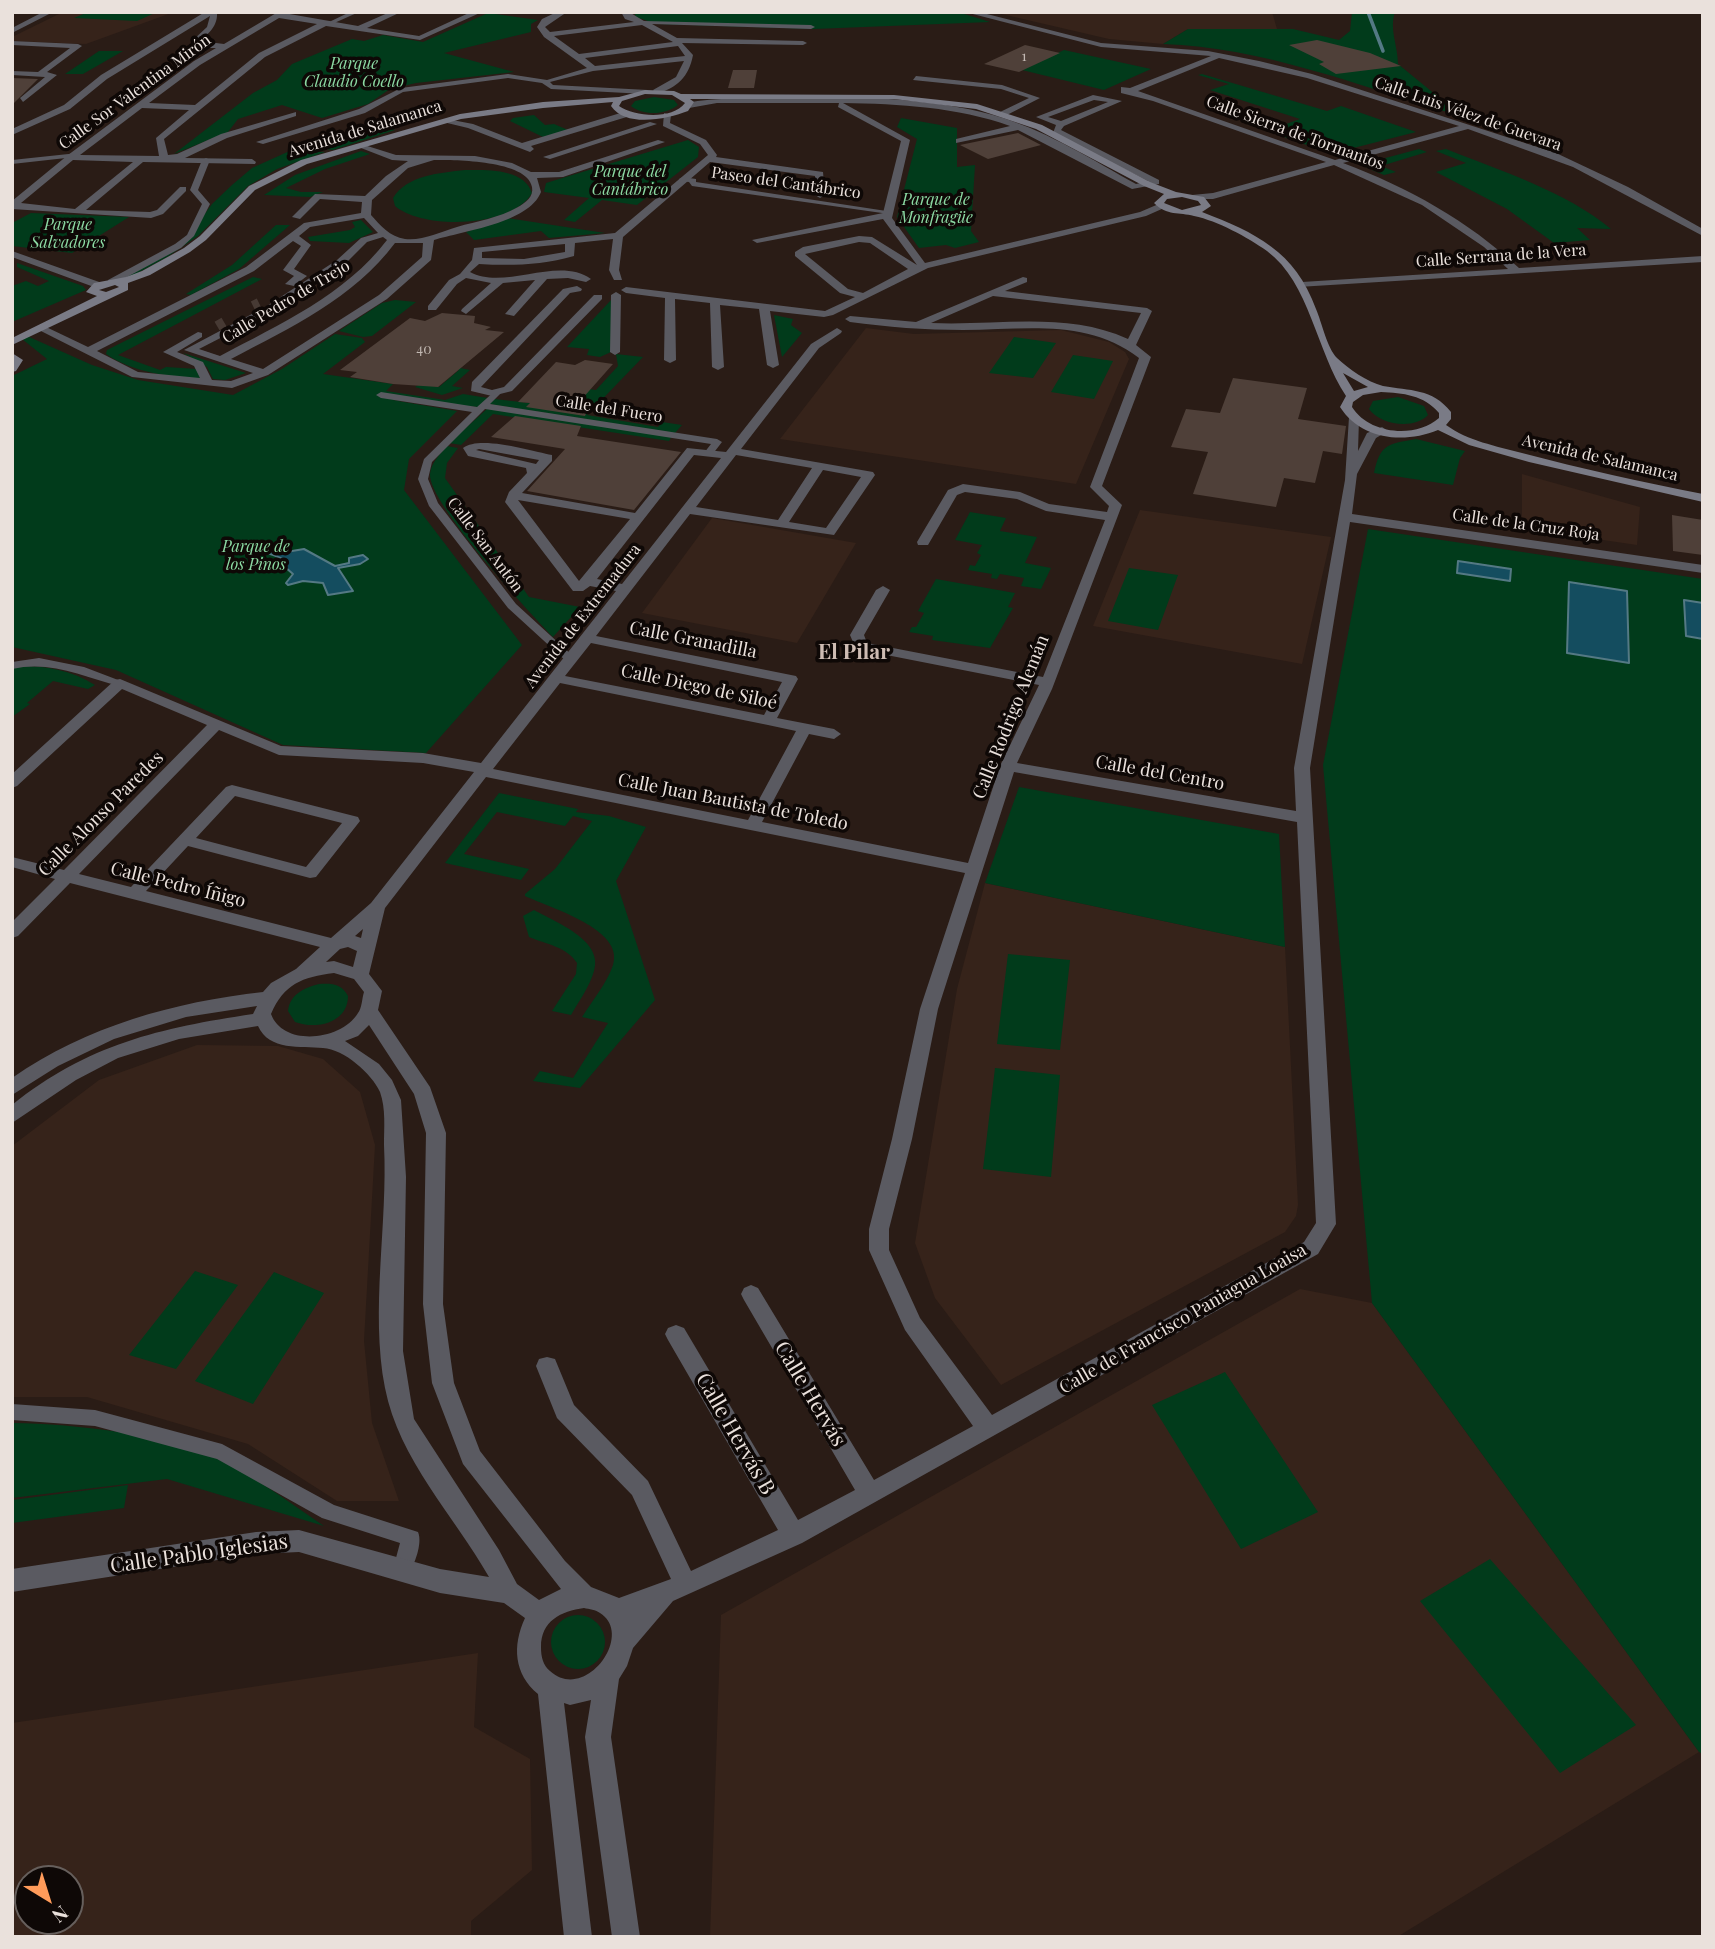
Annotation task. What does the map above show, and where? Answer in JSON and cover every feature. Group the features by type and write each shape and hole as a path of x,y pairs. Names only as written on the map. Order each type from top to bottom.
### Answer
{"main road":[{"path":"687,101 671,90 630,92 617,103 627,114 646,116 667,115 687,101 717,96 924,99 977,107 1035,126 1147,184 1202,203 1277,256 1302,285 1327,355 1352,396"},
{"name":"Avenida de Salamanca","path":"12,342 107,295 116,284 209,241 268,184 303,166 447,122 501,112 581,103 617,103"},
{"name":"Avenida de Salamanca","path":"12,331 89,299 95,289 146,273 187,250 203,239 253,188 304,162 469,115 548,104 617,103"},
{"path":"1147,184 1164,204"},
{"path":"1164,204 1175,195"},
{"path":"1164,204 1202,203"},
{"name":"Avenida de Salamanca","path":"95,289 107,295"},
{"path":"1327,355 1358,379 1381,389"},
{"path":"12,356 17,360 12,369"},
{"path":"1353,419 1346,407 1352,396 1381,389 1408,391 1431,399 1445,412 1445,419 1440,426 1423,433"},
{"name":"Avenida de Salamanca","path":"1353,419 1382,431 1423,433 1574,471 1703,498"},
{"name":"Avenida de Salamanca","path":"1440,426 1448,432 1491,448"}],"street":[{"path":"12,31 49,12"},
{"path":"12,132 67,107 104,77 211,12 214,16 210,28 195,42 205,46 224,46"},
{"path":"252,162 164,157 147,152 148,146 262,55 355,12"},
{"path":"360,28 397,12"},
{"path":"281,14 420,38 478,12"},
{"path":"563,12 542,23 541,27 547,35 581,56 593,69"},
{"path":"625,12 628,17 644,23 687,50 689,58 684,75 671,90"},
{"path":"969,12 1101,45 1182,51 1208,56"},
{"path":"980,12 1116,44 1208,56"},
{"name":"Calle Sor Valentina Mirón","path":"13,205 140,105 224,46 281,14"},
{"path":"547,35 644,23 811,27"},
{"path":"581,56 676,42 803,43"},
{"path":"12,43 78,46 40,74"},
{"name":"Calle Luis Vélez de Guevara","path":"1208,56 1230,55 1294,71 1467,126 1574,164 1651,202 1703,233"},
{"path":"1104,99 1208,56"},
{"path":"260,142 362,111 401,90 508,76 544,81 593,69 689,58"},
{"path":"12,73 53,75 23,100"},
{"path":"916,78 1002,87 1036,98 1003,114"},
{"path":"544,81 551,87 630,92"},
{"name":"Calle Sierra de Tormantos","path":"1127,90 1337,162 1392,186 1439,211 1516,270"},
{"path":"825,96 906,140 887,218 919,268"},
{"path":"1035,126 1054,122 1118,101 1093,97 1040,117 1054,122"},
{"path":"12,100 45,100"},
{"path":"687,101 836,102 936,106 963,110 1019,127 1135,187 1156,181 1056,131 1054,122"},
{"path":"140,105 195,108"},
{"path":"12,162 73,156 141,160 179,157 224,136 293,114"},
{"path":"522,146 627,114"},
{"path":"341,262 378,260 414,242 430,239 467,245 618,236 713,155 703,142 666,124 667,115"},
{"path":"646,116 674,141"},
{"path":"447,122 470,126 498,141 522,146 547,157 653,124"},
{"path":"1202,203 1467,126"},
{"path":"960,141 1019,127"},
{"path":"631,131 674,141 703,142"},
{"path":"224,136 286,146"},
{"path":"160,138 164,157"},
{"path":"364,146 395,158 477,158 504,164 532,175 560,175 674,141"},
{"path":"532,175 539,171 547,157"},
{"path":"395,158 397,168"},
{"path":"388,236 366,215 367,199 397,168 419,159"},
{"path":"708,159 820,174"},
{"path":"77,212 141,160"},
{"path":"116,284 190,236 206,204 194,190 206,160"},
{"path":"820,195 821,160"},
{"path":"467,245 528,205 536,196 537,185 532,175"},
{"name":"Paseo del Cantábrico","path":"683,179 693,181 692,184 889,213"},
{"path":"13,205 77,212 151,215 160,212 183,188"},
{"path":"297,217 318,196 367,199"},
{"path":"850,317 861,296 919,268 1143,214 1164,204"},
{"path":"757,240 889,213"},
{"path":"87,352 250,269 307,225 366,215"},
{"path":"208,383 199,364 168,350 221,324 302,276 288,270 306,245 293,236"},
{"path":"264,373 189,350 274,306 341,262 364,240 388,236 414,242"},
{"name":"Calle Pedro de Trejo","path":"221,360 340,291 378,260 388,236"},
{"path":"616,274 618,236"},
{"path":"40,328 136,375 232,385 264,373 306,346 368,296 428,258 427,245 430,239"},
{"path":"861,296 845,291 799,254 806,250 859,239 872,240 919,268"},
{"path":"467,245 508,262 558,258 570,254 570,240"},
{"path":"465,275 467,245"},
{"path":"12,254 95,289"},
{"name":"Calle Serrana de la Vera","path":"1302,285 1703,259"},
{"path":"432,307 453,282 465,275 482,280 500,280 580,276 594,278 616,274 627,283 621,292 615,352"},
{"path":"510,314 542,277"},
{"path":"594,278 577,289 567,291 474,387 478,391 496,393 508,389 598,297"},
{"path":"466,311 500,280"},
{"path":"914,326 1023,280"},
{"path":"577,289 583,295 598,297 621,292 670,295 914,326 966,327 1037,323 1082,328 1131,345 1145,357 1096,487 1116,505 1112,517 1046,507 1020,496 963,488 952,493 923,542"},
{"path":"340,291 341,295 368,296"},
{"path":"991,293 1147,312 1131,345"},
{"path":"670,295 670,360"},
{"path":"715,300 718,367"},
{"path":"274,306 293,315 303,313"},
{"path":"764,308 773,365"},
{"path":"795,311 813,325 837,331"},
{"path":"813,325 827,313"},
{"name":"Avenida de Extremadura","path":"377,907 815,346 837,331 850,317"},
{"path":"813,325 815,346"},
{"path":"261,339 306,346"},
{"name":"Calle San Antón","path":"496,393 426,461 423,479 433,504 512,606 570,659"},
{"path":"381,395 482,408"},
{"name":"Calle del Fuero","path":"482,408 716,442 709,453"},
{"path":"1351,480 1353,419"},
{"path":"1351,480 1371,436 1382,431"},
{"path":"533,474 532,467 528,464 472,453 469,448 479,445 548,458 533,474 513,495 511,502 578,588 588,581 691,451 733,454 869,475 830,532 792,525"},
{"path":"689,510 781,524 820,466"},
{"name":"Calle de Francisco Paniagua Loaisa","path":"616,1611 674,1590 794,1535 1311,1248 1326,1224 1302,768 1351,480"},
{"path":"513,495 638,517"},
{"name":"Calle Rodrigo Alemán","path":"989,1429 912,1324 879,1250 879,1229 902,1139 929,1009 1008,766 1023,740 1112,517"},
{"name":"Calle de la Cruz Roja","path":"1345,517 1703,569"},
{"path":"588,581 625,589"},
{"path":"883,590 857,635 861,646 1047,682"},
{"name":"Calle Granadilla","path":"587,638 791,679 768,721"},
{"path":"12,666 39,661 120,683"},
{"name":"Calle Diego de Siloé","path":"556,678 834,734"},
{"path":"12,783 120,683"},
{"name":"Calle Juan Bautista de Toledo","path":"120,683 279,750 424,758 975,870"},
{"name":"Calle Alonso Paredes","path":"12,932 217,724"},
{"path":"751,825 805,728"},
{"name":"Calle del Centro","path":"1008,766 1305,818"},
{"path":"135,893 232,790 352,821 310,873 185,840"},
{"name":"Calle Pedro Íñigo","path":"12,862 334,945 345,939 355,940 366,950"},
{"path":"303,972 334,967 360,975 373,991 369,1011 360,1024 327,1041 301,1044 278,1038 269,1029 264,1018 268,998 277,988 303,972 377,907"},
{"path":"360,975 377,907"},
{"path":"12,1088 55,1059 108,1032 178,1012 268,998"},
{"path":"369,1011 423,1092 436,1133 433,1304 443,1383 471,1457 557,1569 584,1596"},
{"path":"12,1116 70,1074 116,1050 180,1032 264,1018"},
{"path":"327,1041 345,1048 376,1071 390,1095 398,1181 392,1336 395,1377 404,1422 457,1510 496,1564 509,1592"},
{"name":"Calle Hervás","path":"751,1294 870,1494"},
{"name":"Calle Hervás B","path":"676,1334 794,1535"},
{"path":"547,1366 565,1411 640,1488 674,1590"},
{"path":"12,1412 95,1418 222,1452 329,1512 411,1538 402,1569"},
{"name":"Calle Pablo Iglesias","path":"12,1581 256,1543 299,1541 440,1581 509,1592 540,1615"},
{"name":"Calle de Francisco Paniagua Loaisa","path":"624,1640 674,1590"},
{"path":"607,1677 584,1689 571,1691 550,1687 539,1679 528,1660 528,1639 540,1615 555,1603 584,1596 600,1600 616,1611 623,1625 622,1654 607,1677 598,1737 626,1937"},
{"path":"550,1687 578,1937"}],"shaded area":[{"path":"63,12 174,12 86,44 12,41 12,37"},
{"path":"993,12 1272,12 1277,29 1188,29 1163,44 1109,39"},
{"path":"866,328 914,334 1061,330 1109,342 1125,352 1129,359 1076,484 780,439"},
{"path":"1522,474 1640,507 1637,545 1522,528"},
{"path":"1140,510 1331,537 1302,664 1093,626"},
{"path":"712,518 856,543 797,643 642,613"},
{"path":"985,883 1285,947 1298,1205 1296,1216 1285,1232 1001,1385 935,1298 915,1243 957,989"},
{"path":"197,1045 278,1046 323,1059 360,1092 375,1145 364,1341 372,1423 399,1501 337,1501 248,1444 87,1397 12,1397 12,1146 99,1080"},
{"path":"1300,1289 1372,1303 1699,1752 1397,1937 710,1937 721,1615"},
{"path":"478,1653 474,1727 530,1759 532,1870 471,1921 471,1937 12,1937 12,1723"}],"green space":[{"path":"88,12 157,12 137,21 74,18"},
{"path":"634,12 958,12 990,22 814,29 657,24 636,17"},
{"path":"1352,12 1395,12 1393,25 1398,64 1458,113 1274,60 1237,52 1163,44 1188,29 1293,29 1339,40 1350,31"},
{"name":"Parque Claudio Coello","path":"488,13 538,20 531,24 531,32 444,53 514,72 416,83 390,89 368,104 322,118 282,105 238,119 228,132 174,154 253,93 277,80 292,64 352,39 364,41 383,35 423,42"},
{"path":"1064,50 1151,69 1104,90 1022,70"},
{"path":"99,51 123,51 83,74 65,74"},
{"path":"1198,75 1327,111 1341,106 1416,132 1334,153 1324,151 1267,131 1300,119 1210,90 1229,84"},
{"path":"654,97 674,100 678,105 667,111 654,113 631,106 635,101"},
{"path":"534,115 545,125 554,124 568,130 543,137 510,121 513,118"},
{"name":"Parque de Monfragüe","path":"901,118 957,128 957,167 975,165 971,231 979,242 955,248 946,245 919,248 897,217 917,139 897,127"},
{"path":"381,124 395,130 333,150 303,146"},
{"name":"Parque del Cantábrico","path":"688,140 699,147 698,157 637,205 602,200 575,222 564,220 589,198 544,192 546,183"},
{"path":"294,149 325,152 277,169 248,186 198,236 132,276 122,277 182,245 212,204 232,185 252,168"},
{"path":"1419,149 1427,152 1381,166 1396,172 1384,175 1372,170 1376,169 1365,167 1367,163"},
{"path":"1446,149 1553,193 1611,229 1577,228 1590,240 1554,243 1507,209 1436,172 1466,163 1436,151"},
{"path":"361,151 370,154 325,169 286,188 301,192 323,192 310,197 264,195 295,175"},
{"path":"465,170 513,175 528,185 532,193 522,205 506,213 466,222 425,219 408,214 395,206 393,198 407,184 435,174"},
{"name":"Parque Salvadores","path":"31,213 129,217 72,253 12,246 12,223"},
{"path":"507,218 605,233 549,238 541,231 474,240 466,232"},
{"path":"361,220 373,232 349,243 310,241 308,237 350,230 355,227 352,222"},
{"path":"276,225 290,225 239,269 191,295 186,294 232,265"},
{"path":"17,263 83,286 86,290 12,322 12,286 26,281 38,286 49,281 17,267"},
{"path":"253,277 262,279 118,355 160,370 166,367 198,369 200,379 139,369 106,354 107,350"},
{"path":"612,299 611,352 600,357 587,355 589,349 567,347"},
{"path":"395,300 416,302 372,336 363,337 339,331 382,303"},
{"path":"774,315 793,319 791,325 802,333 782,357"},
{"name":"Parque de los Pinos","path":"335,334 362,338 365,342 323,374 393,384 386,391 445,400 463,394 488,398 478,407 392,400 457,411 409,459 404,490 522,645 426,753 283,745 116,670 12,647 12,376 47,359 22,339 27,336 92,365 138,380 233,395 282,369"},
{"path":"1014,337 1056,343 1033,378 989,373"},
{"path":"183,353 246,373 225,380 213,379 207,367"},
{"path":"616,354 643,357 587,415 658,427 662,422 682,425 675,433 489,404 495,399 579,409 587,401 569,398 580,388 596,390 618,366"},
{"path":"1073,355 1113,361 1094,399 1051,392"},
{"path":"440,364 470,370 452,386 463,388 442,395 415,387 420,384 439,387 459,370"},
{"path":"1398,397 1424,406 1428,415 1414,423 1397,424 1381,419 1369,409 1373,401"},
{"path":"487,409 672,436 669,441 493,414 461,445 449,443"},
{"path":"1416,439 1465,451 1460,458 1453,485 1374,473 1379,456 1387,447"},
{"path":"447,446 458,448 447,463 445,478 529,597 580,607 553,637 482,557 445,508 430,474 436,459"},
{"path":"970,512 1006,518 1000,531 1037,537 1025,563 1051,568 1041,589 1021,586 1024,578 1000,574 997,579 991,578 992,574 968,570 970,565 975,566 981,555 977,553 982,545 955,540"},
{"path":"1368,529 1703,579 1703,1754 1372,1303 1323,765"},
{"path":"1129,568 1178,575 1158,630 1108,621"},
{"path":"936,579 1015,593 1008,607 1013,608 990,648 932,640 933,636 909,632 912,627 916,627 924,613 918,611"},
{"path":"20,666 59,670 95,685 88,689 53,681 27,703 30,704 12,717 12,669"},
{"path":"1019,787 1279,834 1285,947 985,883"},
{"path":"499,793 578,809 576,812 609,816 646,827 616,881 655,1000 580,1088 533,1081 540,1071 573,1078 608,1023 582,1017 610,972 614,952 608,941 597,931 525,894 555,869 592,821 573,816 565,826 497,812 464,854 529,869 521,880 445,863"},
{"path":"534,910 576,933 592,950 594,971 571,1015 552,1011 576,974 577,963 568,953 529,937 523,916"},
{"path":"1008,954 1070,960 1060,1050 997,1044"},
{"path":"319,984 336,985 346,992 347,1005 343,1013 321,1024 295,1022 288,1011 292,1000 303,990"},
{"path":"995,1068 1060,1075 1051,1177 983,1169"},
{"path":"195,1271 238,1285 176,1369 129,1355"},
{"path":"274,1272 324,1293 253,1404 195,1381"},
{"path":"1225,1372 1318,1512 1241,1549 1152,1405"},
{"path":"12,1423 122,1432 203,1453 252,1477 324,1526 167,1479 12,1498"},
{"path":"128,1485 124,1508 12,1523 12,1500"},
{"path":"1490,1559 1636,1725 1560,1773 1420,1601"},
{"path":"578,1615 597,1623 605,1642 597,1661 578,1669 559,1661 551,1642 559,1623"}],"water":[{"path":"230,545 280,553 304,549 335,566 349,563 349,558 363,555 368,559 360,564 338,568 353,591 328,595 323,583 303,581 288,585 286,583 293,574 285,567 286,561 279,557 256,550 223,548"},
{"path":"1458,561 1511,569 1510,581 1457,573"},
{"path":"1569,582 1627,591 1629,663 1567,653"},
{"path":"1684,600 1703,603 1703,639 1686,636"}],"building":[{"path":"1317,40 1370,53 1401,66 1336,74 1319,64 1324,62 1289,45"},
{"path":"1025,45 1060,53 1019,72 984,64"},
{"path":"733,70 757,70 754,88 728,88"},
{"path":"12,78 38,79 12,105"},
{"path":"1018,133 1041,145 988,159 960,145"},
{"path":"442,313 475,316 474,323 491,327 485,330 504,332 438,387 393,384 350,377 357,372 340,370 410,318 425,321"},
{"path":"585,360 613,364 581,400 586,400 588,409 585,416 526,407 530,403 518,402 556,362 575,365"},
{"path":"1233,378 1307,388 1298,419 1346,426 1342,454 1323,451 1315,483 1284,478 1276,507 1193,494 1208,452 1171,447 1186,409 1220,413"},
{"path":"515,416 581,426 577,436 681,452 634,510 527,491 565,449 491,437"},
{"path":"1672,515 1703,520 1703,555 1673,551"}],"waterway":[{"path":"1368,12 1383,51"}],"tunnel":[{"path":"253,306 259,303"},
{"path":"217,326 224,322"}],"district":[{"name":"El Pilar","path":"854,652"}]}
